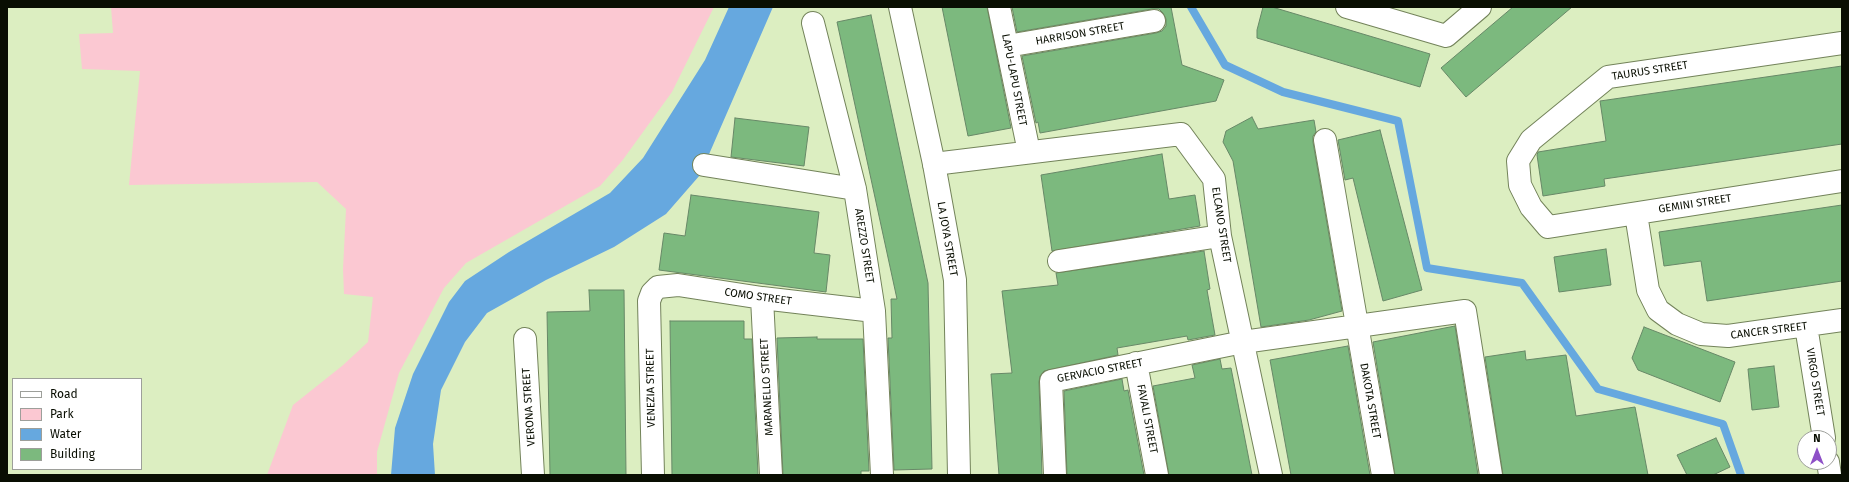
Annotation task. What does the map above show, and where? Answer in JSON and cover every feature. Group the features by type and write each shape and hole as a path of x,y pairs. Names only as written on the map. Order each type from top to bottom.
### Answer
{"street":[{"name":"LA JOYA STREET","path":"900,7 934,164 954,280 958,475"},
{"name":"LAPU-LAPU STREET","path":"999,7 1029,152"},
{"path":"1347,7 1446,36 1480,7"},
{"name":"HARRISON STREET","path":"1007,46 1154,21"},
{"name":"AREZZO STREET","path":"813,23 855,189 874,311 882,475"},
{"name":"TAURUS STREET","path":"1548,227 1531,207 1520,186 1518,161 1531,140 1608,77 1842,44"},
{"name":"ELCANO STREET","path":"934,164 1181,134 1214,179 1220,236 1271,475"},
{"name":"DAKOTA STREET","path":"1325,140 1383,475"},
{"path":"704,165 855,189"},
{"name":"GEMINI STREET","path":"1548,227 1842,181"},
{"name":"CANCER STREET","path":"1636,214 1648,290 1658,310 1677,324 1701,334 1728,336 1842,320"},
{"path":"1059,261 1220,236"},
{"name":"COMO STREET","path":"649,300 652,293 658,287 678,285 762,298 874,311"},
{"name":"MARANELLO STREET","path":"762,298 771,475"},
{"name":"VENEZIA STREET","path":"649,300 653,475"},
{"name":"GERVACIO STREET","path":"1055,475 1051,381 1243,342 1465,311 1491,475"},
{"name":"VIRGO STREET","path":"1806,326 1823,430"},
{"name":"VERONA STREET","path":"525,339 533,475"},
{"name":"FAVALI STREET","path":"1136,363 1157,475"}],"green space":[{"path":"111,7 714,7 672,92 622,161 600,186 466,263 444,288 399,373 377,452 377,475 267,475 293,405 342,366 368,342 373,297 344,294 343,269 346,209 317,182 129,185 140,71 82,69 79,34 113,33"}],"water":[{"path":"729,7 773,7 700,175 666,214 614,247 546,280 487,313 465,342 441,390 433,444 435,475 391,475 395,428 413,374 449,302 465,281 509,252 610,193 643,158 705,60"}],"building":[{"path":"942,7 987,7 1011,128 968,136"},
{"path":"1012,7 1171,7 1182,65 1224,80 1216,101 1040,133 1038,122 1036,123 1022,56 1156,33 1162,31 1166,26 1166,19 1159,9 1152,9 1017,32"},
{"path":"1263,7 1272,7 1430,54 1420,87 1257,38 1257,30"},
{"path":"1513,7 1572,7 1466,97 1441,68"},
{"path":"871,15 928,283 932,469 894,470 888,338 892,338 891,299 897,299 837,22"},
{"path":"1842,66 1842,144 1604,179 1605,186 1543,196 1537,155 1538,152 1606,141 1600,101"},
{"path":"1252,117 1258,129 1314,120 1316,132 1313,136 1313,142 1342,311 1309,320 1261,327 1233,161 1223,142 1226,131"},
{"path":"735,118 809,127 804,166 731,157"},
{"path":"1380,130 1422,290 1383,301 1353,178 1345,180 1338,140"},
{"path":"1162,154 1169,199 1195,195 1200,226 1052,251 1041,175"},
{"path":"691,195 819,212 814,253 830,255 826,292 659,270 664,233 685,236"},
{"path":"1842,205 1842,281 1707,301 1701,261 1664,266 1659,232"},
{"path":"1606,249 1611,285 1559,292 1554,257"},
{"path":"1204,251 1210,289 1207,290 1215,335 1188,340 1187,336 1117,348 1118,355 1044,371 1040,376 1039,382 1042,475 999,475 991,374 1012,373 1002,291 1058,285 1056,273"},
{"path":"589,290 624,290 626,475 550,475 547,312 590,311"},
{"path":"670,321 744,321 744,339 752,339 758,475 672,475"},
{"path":"1455,326 1478,475 1395,475 1373,342"},
{"path":"1644,327 1735,362 1720,402 1638,370 1632,358"},
{"path":"817,337 817,339 863,339 869,471 861,471 861,475 783,475 777,338"},
{"path":"1348,346 1370,475 1291,475 1270,360"},
{"path":"1525,351 1526,360 1566,355 1576,416 1635,407 1648,475 1503,475 1485,357"},
{"path":"1220,359 1222,369 1231,368 1252,475 1169,475 1153,386 1195,378 1192,365"},
{"path":"1774,366 1779,407 1752,410 1748,369"},
{"path":"1122,379 1124,391 1128,390 1144,475 1067,475 1064,391"},
{"path":"1716,438 1730,467 1713,475 1687,475 1677,455"}],"waterway":[{"path":"1191,7 1225,65 1283,92 1398,121 1427,268 1522,283 1598,389 1723,424 1741,475"}]}
